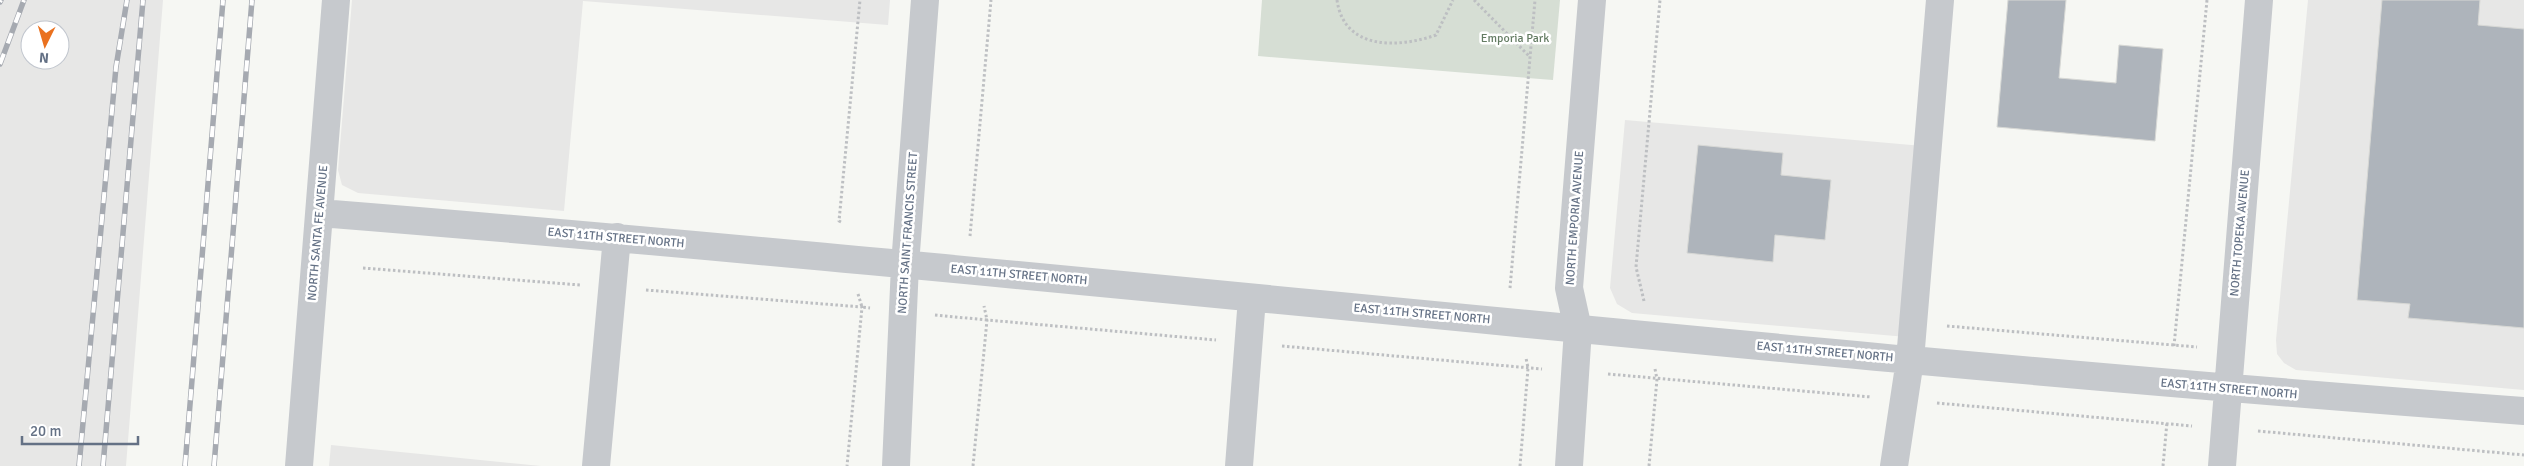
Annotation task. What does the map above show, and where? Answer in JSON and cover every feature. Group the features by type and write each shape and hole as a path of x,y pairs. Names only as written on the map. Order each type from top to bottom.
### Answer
{"street":[{"name":"NORTH SANTA FE AVENUE","path":"299,466 336,0"},
{"name":"NORTH SAINT FRANCIS STREET","path":"896,466 905,265 925,0"},
{"name":"NORTH EMPORIA AVENUE","path":"1569,466 1578,329 1569,288 1592,0"},
{"path":"1894,466 1910,360 1940,0"},
{"name":"NORTH TOPEKA AVENUE","path":"2222,466 2259,0"},
{"name":"EAST 11TH STREET NORTH","path":"320,213 617,237 2171,384 2524,411"},
{"path":"596,466 617,237"},
{"path":"1239,466 1252,298"}],"path":[{"path":"849,222 839,221 860,0"},
{"path":"1337,0 1339,14 1351,29 1369,40 1383,44 1420,40 1436,35 1453,0"},
{"path":"1474,0 1530,56"},
{"path":"1520,466 1528,368 1510,288 1535,0"},
{"path":"1649,466 1657,379 1636,266 1660,0"},
{"path":"2163,466 2207,0"},
{"path":"961,234 980,236"},
{"path":"363,268 862,307 847,466"},
{"path":"1500,288 1519,289"},
{"path":"1634,300 1653,302"},
{"path":"973,466 987,320 2524,455"},
{"path":"1913,323 2231,351"}],"shaded area":[{"path":"0,0 163,0 126,466 0,466"},
{"path":"352,0 890,0 888,25 583,1 564,211 358,193 342,185 338,170"},
{"path":"2308,0 2524,0 2524,390 2296,370 2284,363 2277,354 2276,340"},
{"path":"1625,120 1934,147 1918,338 1632,313 1617,304 1610,288"},
{"path":"331,445 541,466 329,466"}],"green space":[{"name":"Emporia Park","path":"1262,0 1560,0 1553,80 1258,56"}],"building":[{"path":"2008,0 2066,0 2059,78 2116,83 2119,45 2163,49 2155,141 1997,127"},
{"path":"2382,0 2480,0 2478,25 2524,29 2524,328 2408,318 2410,304 2357,300"},
{"path":"1698,145 1783,153 1781,175 1831,180 1825,240 1775,235 1773,262 1687,253"}],"railway":[{"path":"0,64 24,0"},
{"path":"79,466 116,67 127,0"},
{"path":"103,466 143,0"},
{"path":"185,466 223,0"},
{"path":"214,466 252,0"}]}
